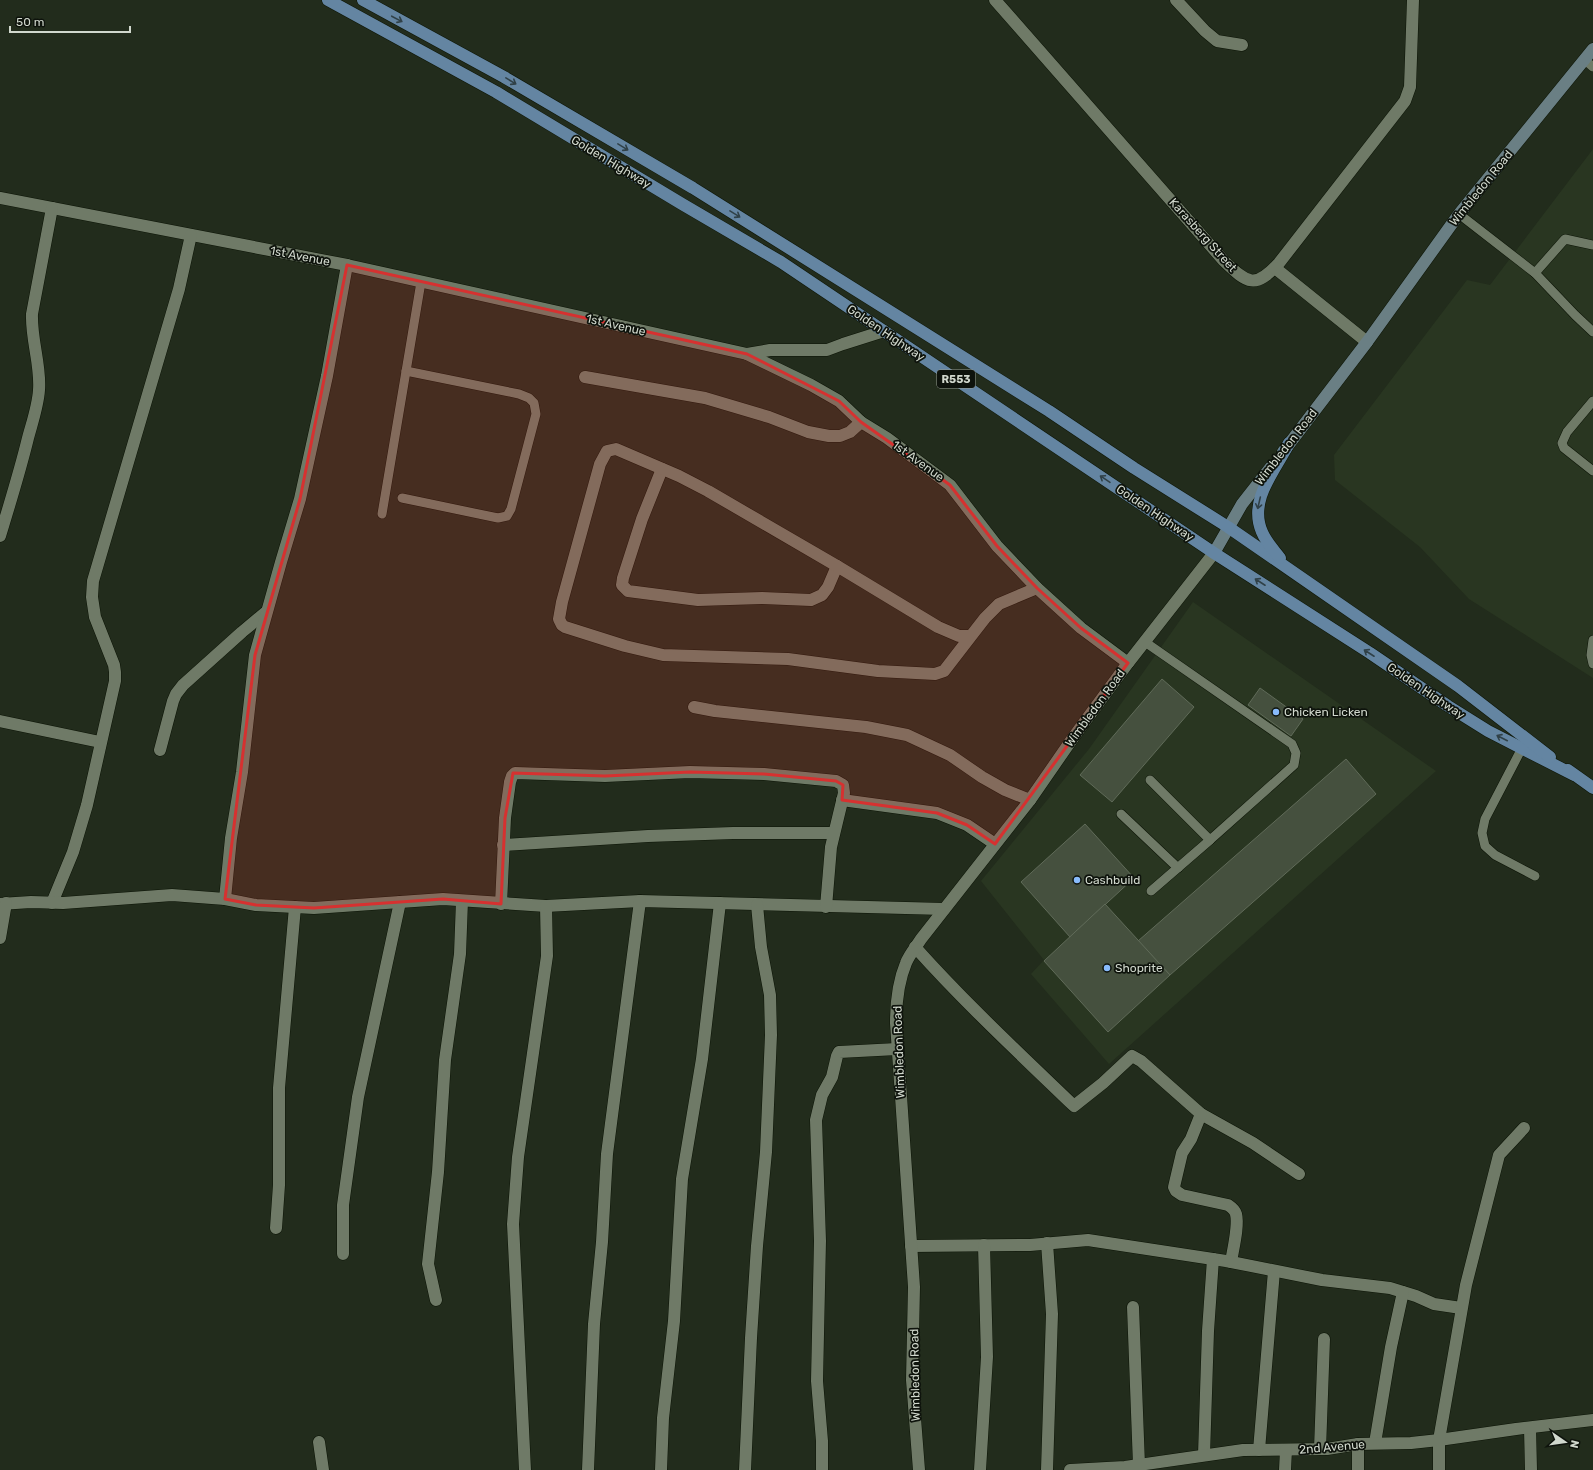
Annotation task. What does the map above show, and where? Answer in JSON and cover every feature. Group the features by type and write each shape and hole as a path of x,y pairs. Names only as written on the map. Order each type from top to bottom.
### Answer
{"main road":[{"name":"Golden Highway","path":"328,0 496,92 781,262 1214,553 1370,653 1448,706 1488,731 1574,775"},
{"name":"Golden Highway","path":"363,0 504,77 693,188 889,309 1049,411 1134,468 1228,527 1288,568 1458,686 1593,788"},
{"path":"1288,568 1268,543 1262,532 1259,521 1258,505 1262,492 1289,443"}],"street":[{"name":"Karasberg Street","path":"996,0 1224,261 1238,275 1248,280 1256,280 1268,275 1275,268 1336,192 1405,101 1410,87 1413,0"},
{"path":"1176,0 1217,41 1242,45"},
{"name":"Wimbledon Road","path":"919,1470 912,1380 914,1287 896,1023 899,986 906,962 915,947 944,909 1030,800 1075,735 1128,663 1214,553 1242,504 1367,342 1459,214 1589,63 1593,49"},
{"name":"1st Avenue","path":"0,198 347,265 747,354 811,385 839,401 861,422 887,438 950,485 998,546 1037,588 1081,628 1128,663"},
{"path":"0,536 19,475 39,391 36,356 31,328 32,314 52,208"},
{"path":"52,903 73,852 87,805 115,681 115,672 95,617 92,597 93,581 179,289 191,235"},
{"path":"225,899 231,838 242,772 255,655 266,612 300,500 327,376 347,265"},
{"path":"1275,268 1367,342"},
{"path":"747,354 770,350 827,350 884,331"},
{"path":"585,377 705,398 769,417 808,432 828,436 840,436 850,432 861,422"},
{"path":"971,636 959,636 938,627 708,491 616,449 607,451 600,464 562,602 559,619 562,625 625,646 663,655 788,660 878,671 926,675 944,672 985,618 998,604 1037,588"},
{"path":"662,469 642,519 623,578 622,585 628,591 698,600 762,598 811,600 822,594 828,587 837,566"},
{"path":"160,750 176,694 183,685 266,612"},
{"path":"694,707 715,711 866,727 908,735 950,755 982,777 1005,790 1030,800"},
{"path":"0,721 100,742"},
{"path":"502,904 507,792 512,776 515,773 605,776 690,772 764,774 836,781 843,785 842,800 831,847 826,907"},
{"path":"842,800 937,813 967,825 995,844"},
{"path":"504,845 710,834 834,833"},
{"path":"0,938 3,904 31,902 63,903 172,895 225,899 256,905 314,908 443,899 546,906 640,901 944,909"},
{"path":"436,1300 428,1264 438,1172 445,1060 460,954 462,901"},
{"path":"588,1470 594,1324 602,1242 607,1154 640,901"},
{"path":"343,1254 343,1205 358,1097 400,902"},
{"path":"661,1470 663,1418 674,1320 682,1179 702,1059 720,903"},
{"path":"745,1470 757,1246 766,1152 771,1035 770,995 761,947 757,905"},
{"path":"525,1470 513,1224 518,1157 547,956 546,906"},
{"path":"276,1228 279,1185 279,1088 295,907"},
{"path":"915,947 980,1016 1074,1106 1132,1056 1142,1061 1201,1114 1253,1143 1299,1174"},
{"path":"822,1470 822,1441 817,1381 820,1241 816,1120 822,1095 832,1077 839,1052 897,1049"},
{"path":"1201,1114 1191,1138 1182,1153 1174,1187 1176,1191 1182,1195 1232,1207 1236,1213 1237,1222 1231,1262"},
{"path":"1439,1470 1439,1440 1461,1308 1499,1155 1524,1128"},
{"path":"911,1246 1047,1243 1088,1240 1231,1262 1322,1280 1390,1288 1434,1304 1461,1308"},
{"path":"1047,1243 1052,1314 1047,1470"},
{"path":"980,1470 987,1357 984,1245"},
{"path":"1204,1455 1208,1331 1213,1259"},
{"path":"1259,1450 1274,1271"},
{"path":"1375,1443 1390,1347 1403,1292"},
{"path":"1133,1307 1139,1464"},
{"path":"1320,1449 1324,1339"},
{"name":"2nd Avenue","path":"1070,1470 1139,1464 1243,1450 1320,1449 1358,1444 1439,1440 1593,1420"},
{"path":"1530,1428 1531,1470"},
{"path":"319,1442 323,1470"},
{"path":"1358,1444 1358,1470"},
{"path":"1285,1470 1286,1450"}],"lane":[{"path":"1459,214 1536,273 1574,315 1593,332"},
{"path":"1536,273 1565,239 1593,245"},
{"path":"382,514 421,282"},
{"path":"402,498 498,518 506,516 511,509 536,414 534,403 529,398 519,394 406,371"},
{"path":"1592,403 1567,432 1562,443 1564,448 1593,471"},
{"path":"1593,640 1591,655 1593,664"},
{"path":"1145,642 1292,744 1296,753 1294,765 1151,892"},
{"path":"1522,748 1485,819 1482,832 1485,846 1495,855 1535,876"},
{"path":"1150,780 1210,840"},
{"path":"1121,814 1178,868"}],"highlighted area":[{"path":"347,265 747,354 839,401 861,422 950,485 997,546 1037,588 1081,628 1128,663 995,844 967,825 937,813 842,800 843,785 836,781 764,774 690,772 605,776 513,773 505,818 501,904 443,899 314,908 256,905 225,899 255,655 300,499"}],"shaded area":[{"path":"1593,149 1593,678 1469,599 1420,547 1335,480 1334,455 1467,280 1490,285"},
{"path":"1193,602 1436,771 1109,1064 1031,974 1044,960 981,881 1089,749"}],"building":[{"path":"1162,679 1194,707 1112,802 1080,775"},
{"name":"Chicken Licken","path":"1260,688 1303,719 1291,736 1248,705"},
{"path":"1346,759 1376,794 1170,975 1138,941"},
{"name":"Cashbuild","path":"1085,824 1134,878 1070,937 1021,882"},
{"name":"Shoprite","path":"1105,904 1170,975 1108,1032 1044,961"}],"place":[{"name":"Chicken Licken","path":"1276,712"},
{"name":"Cashbuild","path":"1077,880"},
{"name":"Shoprite","path":"1107,968"}]}
